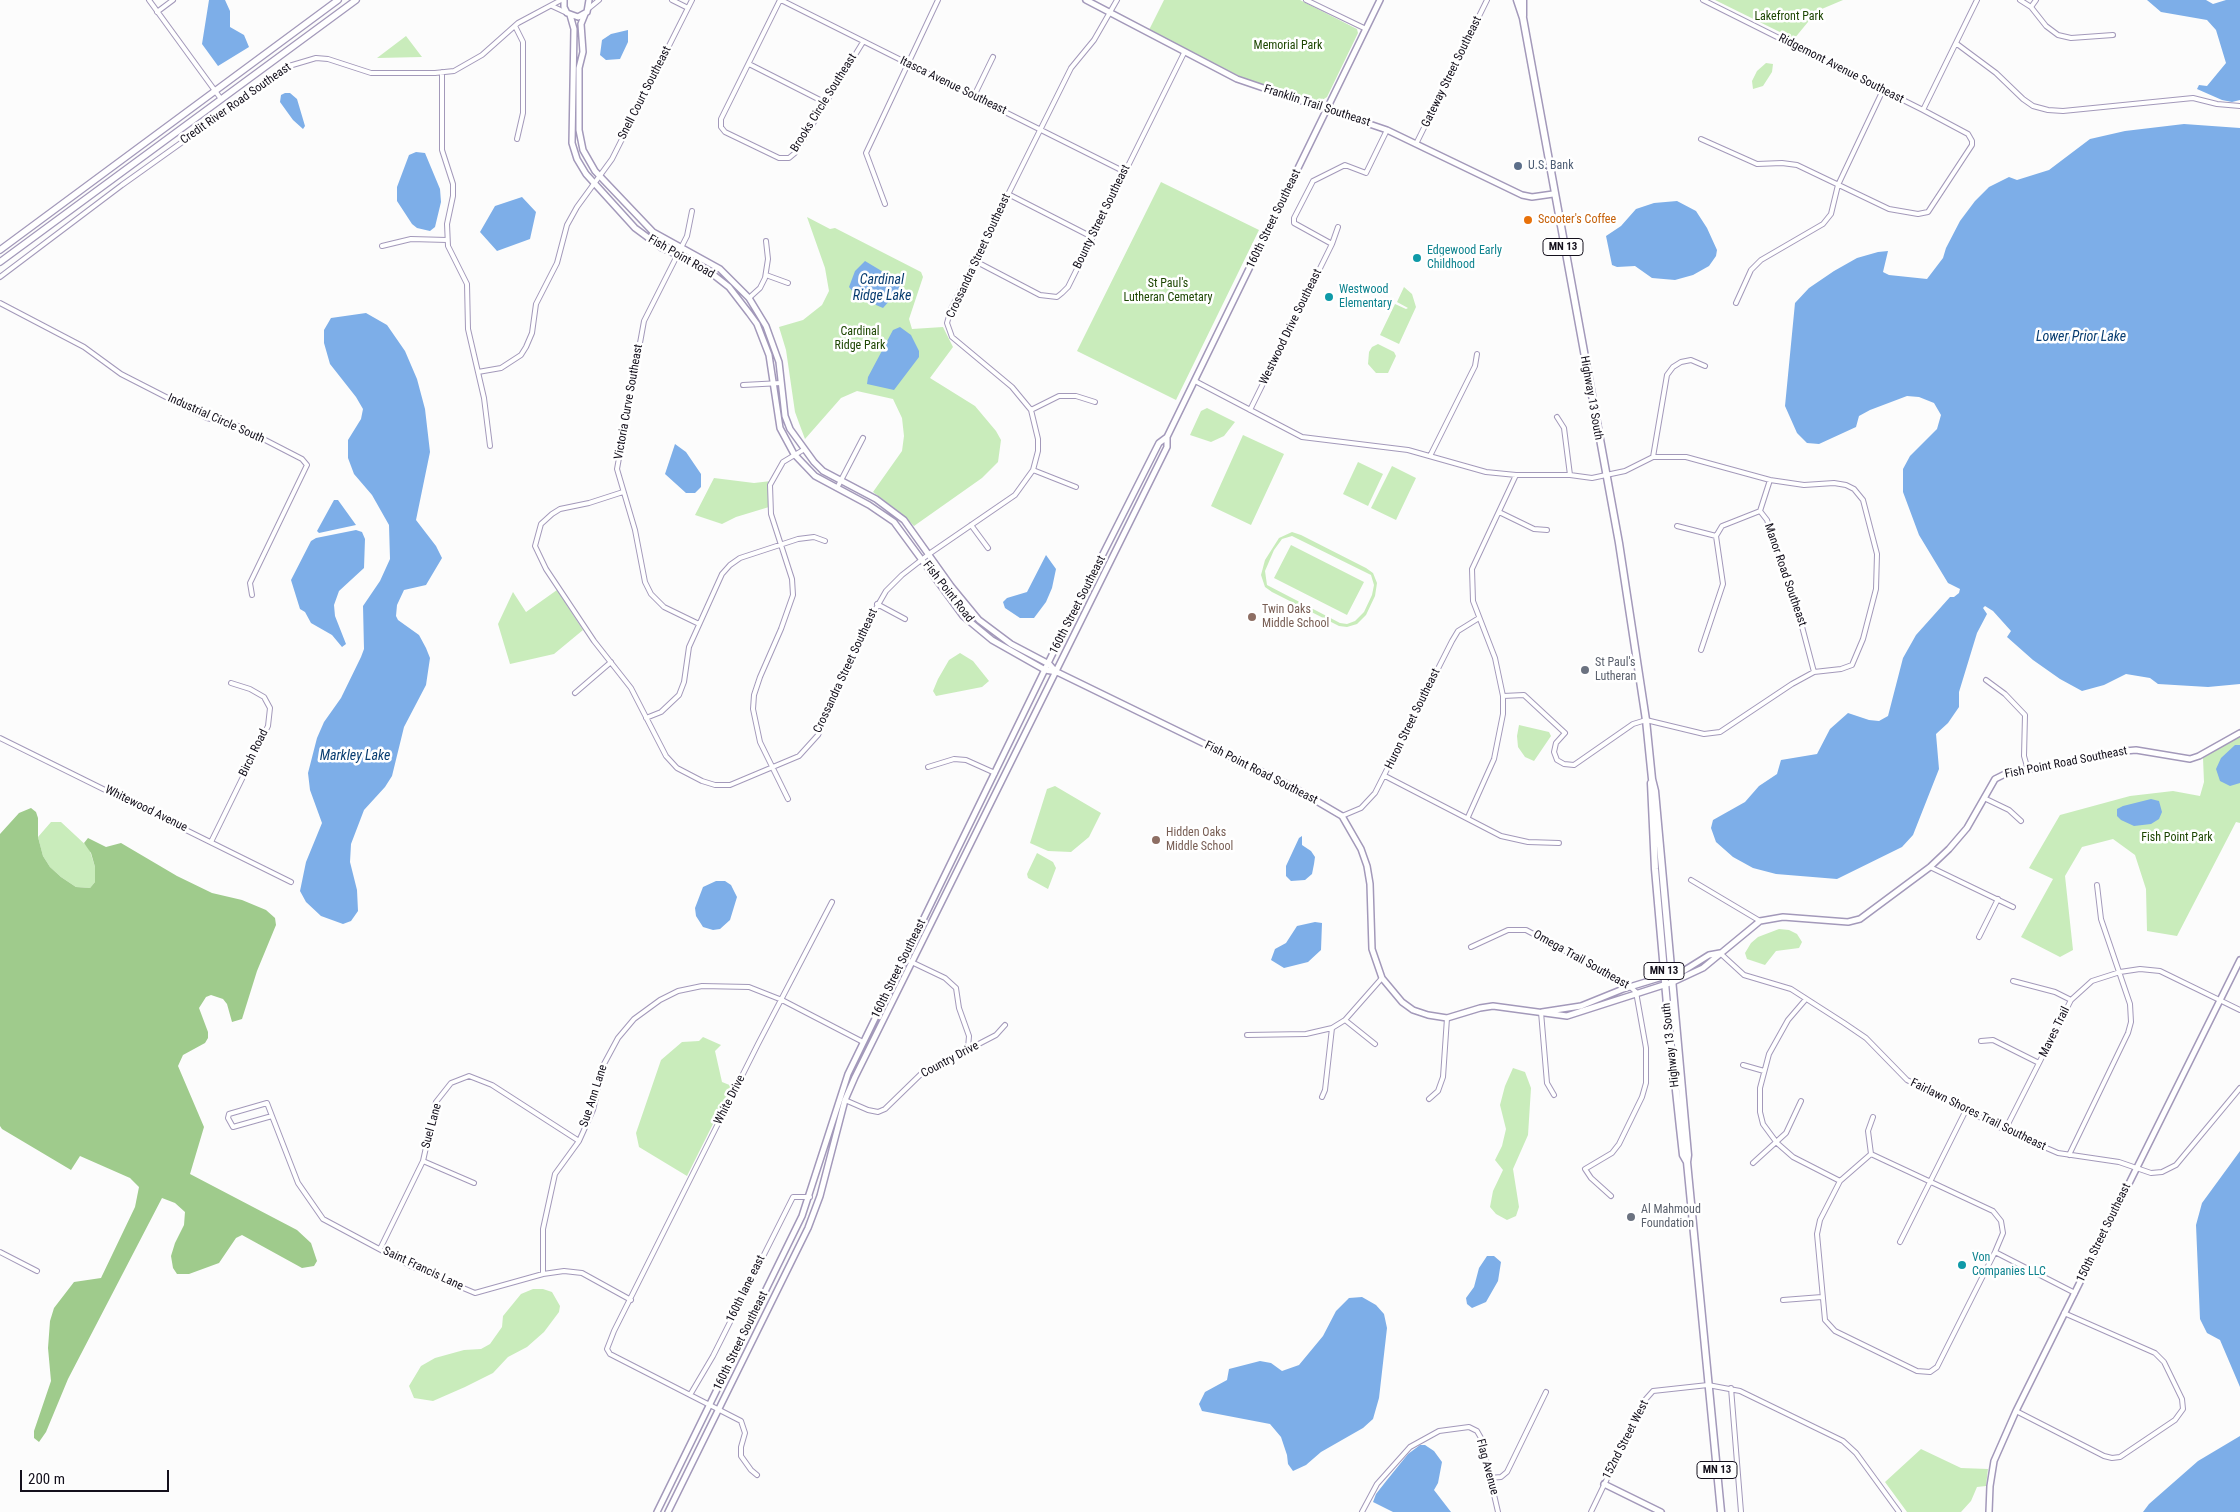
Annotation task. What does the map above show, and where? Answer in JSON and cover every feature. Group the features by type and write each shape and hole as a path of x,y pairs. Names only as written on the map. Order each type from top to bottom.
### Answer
{"main road":[{"path":"0,250 338,0"},
{"path":"0,262 356,0"},
{"name":"Highway 13 South","path":"1517,0 1523,18 1553,194 1623,570 1646,720 1655,791 1672,973 1669,983 1688,1155 1687,1162 1721,1512"},
{"name":"Highway 13 South","path":"1523,0 1523,18"},
{"name":"Highway 13 South","path":"1652,779 1650,792 1653,840 1665,976 1669,983"}],"street":[{"path":"149,0 221,99"},
{"path":"157,12 174,0"},
{"name":"Credit River Road Southeast","path":"0,277 130,180 289,66 316,58 328,59 372,73 454,71 469,64 515,26 563,0"},
{"name":"Fish Point Road","path":"563,0 564,7 569,14 574,29 572,143 577,159 595,183 650,241 715,276 740,300 757,324 769,355 780,428 794,454 815,476 869,505 894,522 957,608 976,628 1014,654 1045,670 1057,672"},
{"name":"Fish Point Road","path":"589,0 587,12 581,24 583,52 579,68 579,130 583,150 599,176 647,227 667,242 720,269 749,298 759,312 774,345 779,362 785,416 790,429 803,450 823,471 876,499 904,520 951,586 979,620 1011,644 1048,664 1057,672"},
{"path":"552,6 578,17 587,12 600,0"},
{"path":"672,0 688,8"},
{"name":"Snell Court Southeast","path":"478,372 506,366 521,355 526,347 532,333 536,304 557,263 567,225 577,207 612,160 692,0"},
{"name":"Itasca Avenue Southeast","path":"780,0 1125,172"},
{"name":"Brooks Circle Southeast","path":"780,0 721,119 723,129 734,136 779,158 789,158 795,153 863,42"},
{"path":"885,204 866,153 937,0"},
{"name":"Franklin Trail Southeast","path":"1086,0 1237,79 1387,130 1522,194 1532,197 1553,194"},
{"name":"Crossandra Street Southeast","path":"623,492 589,503 560,508 541,524 535,546 546,569 594,641 631,688 666,756 677,768 702,781 715,785 730,785 799,756 818,735 878,604 902,575 922,559 1015,495 1033,470 1038,451 1038,439 1031,410 1012,387 952,337 947,323 948,316 1071,68 1094,40 1117,0"},
{"path":"1306,0 1366,29"},
{"name":"160th Street Southeast","path":"668,1512 808,1228 820,1196 845,1100 912,960 1057,672 1167,447 1167,438 1380,0"},
{"name":"Gateway Street Southeast","path":"1416,144 1487,0"},
{"name":"Ridgemont Avenue Southeast","path":"1703,0 1923,110 1971,137 1972,145 1928,212 1918,214 1889,210 1838,185"},
{"path":"1923,110 1977,0"},
{"path":"2020,0 2031,7 2046,26 2058,35 2071,38 2113,35"},
{"path":"2031,7 2036,0"},
{"path":"515,26 523,42 524,51 523,113 518,139"},
{"path":"1957,44 1996,73 2022,99 2033,106 2048,110 2072,110 2193,98 2217,104 2240,106"},
{"name":"Bounty Street Southeast","path":"974,261 1040,294 1057,296 1068,287 1184,52"},
{"path":"974,96 993,57"},
{"path":"749,64 826,102"},
{"path":"442,72 442,150 453,184 453,196 447,224 447,240 452,256 467,284 468,329 478,372 490,446"},
{"path":"1736,303 1751,270 1761,260 1823,224 1827,219 1836,201 1838,185 1883,90"},
{"path":"1332,244 1294,223 1305,196 1313,180 1345,165 1366,173 1387,130"},
{"path":"1701,138 1746,161 1757,164 1782,163 1797,165 1838,185"},
{"path":"1008,194 1092,237"},
{"name":"Victoria Curve Southeast","path":"692,211 686,236 650,307 640,338 618,469 635,530 645,582 650,594 664,607 699,624"},
{"name":"Westwood Drive Southeast","path":"1250,410 1332,244 1338,227"},
{"path":"382,246 411,239 447,240"},
{"path":"749,298 760,288 766,275 768,259 766,241"},
{"path":"766,275 788,283"},
{"name":"Industrial Circle South","path":"0,303 84,347 121,374 207,418 238,426 302,460 307,465 250,583 252,595"},
{"path":"1430,456 1475,366 1477,354"},
{"path":"1653,457 1667,376 1673,367 1682,362 1692,360 1705,366"},
{"path":"1195,381 1309,439 1385,446 1430,456 1486,472 1516,475 1570,475 1592,478 1605,477 1624,471 1653,457 1686,457 1770,480 1804,486 1834,483 1854,489 1863,500 1874,535 1877,554 1876,589 1857,657 1852,665 1841,669 1814,672 1792,684 1720,732 1704,734 1665,723 1646,720 1633,724 1574,765 1564,764 1557,760 1554,752 1556,743 1565,733 1524,695 1502,696"},
{"path":"743,385 781,383"},
{"path":"1031,410 1059,396 1076,396 1095,402"},
{"path":"1557,417 1564,428 1570,475"},
{"path":"837,488 863,438"},
{"name":"160th Street Southeast","path":"657,1512 810,1197 839,1097 863,1042 1045,670 1159,443 1167,438"},
{"path":"788,799 760,742 753,709 760,677 782,629 793,595 792,579 771,514 770,485 783,462 803,450"},
{"path":"1033,470 1076,488"},
{"path":"1468,817 1494,759 1501,729 1502,696 1496,658 1473,601 1472,569 1516,475"},
{"name":"Manor Road Southeast","path":"1770,480 1760,511 1767,520 1796,600 1814,672"},
{"path":"1701,650 1723,584 1716,536 1722,526 1760,511"},
{"path":"1499,512 1534,529 1547,530"},
{"path":"971,525 988,548"},
{"path":"1677,526 1716,536"},
{"path":"646,718 661,712 679,695 684,682 689,647 722,574 730,565 740,558 798,539 814,537 825,541"},
{"path":"878,604 906,619"},
{"name":"Huron Street Southeast","path":"1342,816 1361,808 1375,793 1452,640 1458,631 1479,618"},
{"path":"576,693 612,662"},
{"name":"Fish Point Road Southeast","path":"1057,672 1292,786 1342,816 1361,849 1367,866 1370,884 1372,948 1382,978 1402,1002 1413,1010 1428,1016 1447,1018 1493,1006 1566,1016 1672,973 1685,970 1710,955 1720,952"},
{"path":"1986,680 2005,694 2026,715 2024,756 2028,770"},
{"name":"Birch Road","path":"211,842 268,726 270,708 264,697 250,688 231,683"},
{"name":"Fish Point Road Southeast","path":"1633,990 1669,983 1703,968 1720,952 1760,922 1784,917 1848,922 1860,919 1930,867 1968,828 1995,779 2006,773 2136,750 2190,759 2240,733"},
{"name":"Whitewood Avenue","path":"0,738 291,882"},
{"path":"928,767 954,759 966,760 995,773"},
{"path":"1385,776 1468,817 1491,831 1511,839 1559,843"},
{"path":"1984,798 2009,810 2021,821"},
{"path":"1930,867 2013,906"},
{"path":"1691,880 1760,922"},
{"path":"2069,1155 2128,1034 2130,1004 2101,918 2097,884"},
{"path":"1980,937 1998,899"},
{"name":"White Drive","path":"631,1300 723,1113 832,902"},
{"name":"Omega Trail Southeast","path":"1472,946 1508,930 1526,930 1633,990"},
{"name":"Fairlawn Shores Trail Southeast","path":"1720,952 1744,975 1791,988 1806,1000 1866,1038 1907,1080 2044,1149 2069,1155 2118,1162 2152,1173 2162,1172 2176,1165 2240,1088"},
{"path":"903,958 912,960 945,978 956,988 959,1008 969,1036 968,1048"},
{"name":"150th Street Southeast","path":"1989,1512 1990,1486 1994,1464 2016,1411 2240,960"},
{"name":"Maves Trail","path":"2005,1130 2071,1000 2079,990 2092,981 2120,972 2140,969 2160,971 2240,1010"},
{"path":"1247,1035 1306,1034 1332,1028 1345,1020 1382,978"},
{"path":"2013,981 2055,992 2071,1000"},
{"name":"Sue Ann Lane","path":"543,1274 543,1229 555,1174 579,1140 593,1110 604,1064 618,1038 634,1019 660,1000 678,991 718,985 749,987 782,1000 863,1042"},
{"path":"1611,1196 1591,1178 1585,1169 1612,1153 1619,1144 1644,1090 1646,1048 1633,990"},
{"path":"1806,1000 1777,1037 1764,1071 1760,1088 1760,1112 1763,1124 1777,1143 1793,1157 1840,1181"},
{"path":"1541,1012 1546,1083 1554,1095"},
{"path":"1429,1099 1438,1091 1443,1077 1447,1018"},
{"path":"1345,1020 1375,1044"},
{"name":"Country Drive","path":"845,1100 868,1110 878,1112 885,1109 921,1074 996,1035 1005,1025"},
{"path":"1322,1097 1325,1090 1332,1028"},
{"path":"1981,1041 1993,1040 2039,1063"},
{"path":"1743,1064 1764,1071"},
{"name":"Suel Lane","path":"380,1249 423,1161 436,1102 451,1083 469,1076 492,1085 579,1140"},
{"path":"1753,1163 1786,1133 1801,1101"},
{"path":"267,1103 272,1116 233,1127 228,1118 229,1114 267,1103"},
{"path":"1900,1242 1966,1110"},
{"name":"Saint Francis Lane","path":"272,1116 298,1183 323,1219 411,1266 475,1293 543,1274 564,1271 582,1273 631,1300"},
{"path":"1871,1154 1868,1131 1873,1117"},
{"path":"1871,1154 1993,1211 2001,1220 2003,1233 1995,1252 1937,1367 1930,1372 1917,1371 1835,1331 1825,1320 1817,1234 1822,1214 1840,1181 1871,1154"},
{"path":"423,1161 474,1183"},
{"name":"160th lane east","path":"690,1395 713,1356 793,1197 810,1197"},
{"path":"0,1252 38,1271"},
{"path":"1995,1252 2075,1293"},
{"path":"1783,1300 1822,1297"},
{"path":"631,1300 614,1331 607,1349 610,1354 741,1421 745,1433 741,1447 742,1456 751,1470 757,1475"},
{"path":"2016,1411 2104,1456 2112,1458 2120,1457 2175,1420 2183,1409 2182,1399 2164,1362 2156,1353 2064,1314"},
{"path":"1708,1385 1731,1388 1843,1442 1856,1453 1899,1512"},
{"name":"152nd Street West","path":"1591,1512 1645,1400 1653,1391 1708,1385"},
{"path":"1731,1388 1741,1512"},
{"path":"1490,1478 1501,1477 1507,1472 1546,1392"},
{"name":"Flag Avenue","path":"1362,1512 1377,1484 1410,1447 1439,1431 1468,1427 1477,1431 1480,1438 1498,1512"},
{"path":"1604,1484 1661,1512"}],"green space":[{"name":"Memorial Park","path":"1164,0 1300,0 1357,29 1358,33 1327,97 1319,102 1253,83 1149,30"},
{"name":"Lakefront Park","path":"1715,0 1843,0 1817,11 1794,39"},
{"path":"406,36 422,57 377,58"},
{"path":"1766,63 1773,64 1772,72 1763,86 1753,89 1752,81 1757,71"},
{"name":"St Paul's Lutheran Cemetary","path":"1161,182 1259,230 1176,400 1077,351"},
{"name":"Cardinal Ridge Park","path":"807,217 830,229 835,228 921,272 923,277 909,319 912,329 943,327 953,347 930,378 975,406 1001,440 998,462 982,478 914,526 902,514 873,492 902,451 904,436 902,418 893,399 857,391 841,398 805,439 795,412 786,350 779,327 803,320 822,305 829,291 825,268"},
{"path":"1404,287 1412,294 1416,307 1399,344 1380,335 1395,304 1406,309 1408,308 1397,302"},
{"path":"1378,344 1394,352 1396,356 1388,373 1376,373 1368,364 1369,352 1372,347"},
{"path":"1207,408 1235,422 1224,436 1211,442 1190,435 1201,411"},
{"path":"1243,435 1284,454 1251,525 1211,506"},
{"path":"1358,462 1383,474 1368,506 1343,494"},
{"path":"1392,466 1416,478 1396,520 1371,508"},
{"path":"714,478 754,483 771,481 768,485 769,507 736,517 722,524 695,515"},
{"path":"1292,532 1301,535 1373,573 1377,583 1375,596 1366,615 1357,624 1347,627 1339,626 1265,587 1261,575 1265,560 1279,538","holes":["1292,536 1371,575 1374,585 1372,595 1364,612 1355,621 1347,624 1340,623 1267,585 1265,571 1274,550 1282,539"]},
{"path":"1291,545 1364,582 1347,615 1274,578"},
{"path":"557,590 583,630 554,654 510,664 498,624 513,592 526,612"},
{"path":"960,653 973,661 989,681 982,687 936,696 933,691 938,679 949,660"},
{"path":"1519,725 1549,732 1551,736 1534,761 1525,757 1518,747"},
{"name":"Fish Point Park","path":"2240,736 2240,823 2236,822 2177,936 2147,931 2146,889 2135,855 2113,839 2082,847 2065,876 2073,950 2060,957 2021,937 2053,879 2029,868 2060,815 2130,796 2173,791 2200,796 2204,782 2203,758"},
{"path":"1055,786 1101,813 1089,837 1071,852 1048,851 1030,843 1047,789"},
{"path":"31,808 36,812 38,818 38,837 43,856 50,867 76,887 90,888 95,882 95,867 91,853 84,843 88,838 106,847 121,843 177,876 212,893 242,900 266,910 275,918 276,925 257,971 242,1019 232,1022 227,1004 223,999 211,995 206,997 199,1008 208,1032 208,1038 205,1043 183,1055 178,1066 204,1127 190,1174 297,1230 311,1243 317,1261 314,1266 302,1268 242,1235 236,1238 219,1263 189,1274 177,1274 173,1268 171,1256 184,1225 185,1212 175,1203 162,1198 68,1379 46,1432 39,1442 34,1438 34,1431 51,1381 48,1348 50,1321 54,1308 74,1282 101,1278 135,1207 139,1187 130,1178 80,1156 71,1170 0,1126 0,834 19,813"},
{"path":"51,822 61,822 89,848 95,867 95,882 90,888 76,887 61,877 50,867 43,856 38,837"},
{"path":"1037,853 1053,862 1056,868 1048,889 1028,878 1027,874"},
{"path":"1779,929 1789,930 1797,934 1802,942 1799,948 1776,951 1765,965 1747,959 1745,953 1751,943 1758,937"},
{"path":"703,1037 721,1045 715,1051 722,1082 732,1086 687,1176 639,1147 636,1133 661,1060 682,1042 699,1041"},
{"path":"1513,1068 1525,1072 1531,1088 1528,1135 1513,1169 1519,1207 1516,1216 1507,1220 1496,1214 1490,1207 1493,1191 1503,1170 1495,1160 1502,1146 1506,1129 1500,1105 1505,1086"},
{"path":"533,1289 543,1289 552,1292 560,1306 559,1312 544,1332 527,1347 508,1357 493,1373 433,1401 414,1398 409,1386 421,1366 435,1358 464,1350 481,1349 490,1344 502,1327 503,1316 521,1294"},
{"path":"1921,1449 1961,1468 1988,1469 1986,1486 1977,1487 1971,1501 1961,1512 1907,1512 1885,1482"}],"water":[{"path":"209,0 225,0 230,11 230,27 244,35 249,47 218,66 202,44"},
{"path":"2147,0 2206,0 2213,4 2226,0 2240,0 2240,100 2232,102 2222,100 2197,89 2199,85 2207,86 2226,63 2216,30 2207,20 2161,12"},
{"path":"628,30 628,42 620,59 606,60 600,55 602,40 611,34"},
{"path":"290,93 297,99 305,126 303,129 293,120 280,102 281,95"},
{"name":"Lower Prior Lake","path":"2184,124 2240,128 2240,684 2208,687 2158,684 2150,678 2126,674 2104,685 2082,691 2060,679 2033,660 2007,637 2011,631 1993,611 1985,606 1983,608 1987,614 1977,633 1959,692 1959,707 1948,723 1936,734 1939,769 1913,835 1902,847 1837,879 1776,874 1753,868 1733,857 1716,842 1711,828 1713,820 1745,802 1759,786 1777,774 1781,760 1817,754 1830,729 1848,713 1869,720 1879,721 1888,716 1903,658 1916,635 1950,597 1954,597 1959,593 1960,589 1948,583 1919,535 1903,492 1903,469 1910,456 1937,429 1941,415 1934,403 1919,397 1907,396 1859,416 1856,427 1819,444 1807,443 1797,433 1785,406 1795,303 1809,288 1834,271 1857,258 1878,252 1888,251 1883,272 1889,275 1927,279 1943,258 1960,221 1975,201 1989,187 2009,177 2017,180 2049,170 2090,139 2125,131"},
{"path":"416,152 425,153 440,189 441,202 435,227 430,231 417,228 412,224 397,201 397,187 409,155"},
{"path":"522,197 536,212 530,239 497,251 480,232 495,206"},
{"path":"1677,201 1696,211 1707,228 1717,250 1716,256 1709,266 1693,275 1675,280 1652,278 1635,266 1617,267 1612,265 1606,236 1621,226 1636,209 1654,203"},
{"name":"Cardinal Ridge Lake","path":"865,261 900,282 899,290 883,308 876,305 868,295 862,292 854,293 849,287 855,271"},
{"name":"Markley Lake","path":"366,313 387,325 405,351 417,379 425,409 430,452 416,520 436,546 442,558 426,585 404,590 397,605 396,616 398,620 419,635 430,658 426,685 404,727 392,776 385,787 364,810 351,844 350,862 357,890 358,911 351,921 343,924 321,916 306,902 300,891 306,862 322,823 310,790 308,773 317,738 324,722 341,698 361,657 364,649 363,606 380,581 390,559 389,525 372,495 354,474 348,458 348,440 361,419 363,409 330,364 324,343 324,330 331,318"},
{"path":"900,327 911,335 919,351 919,357 894,390 867,384 868,377 893,330"},
{"path":"675,444 686,452 701,474 701,487 695,493 686,493 665,474"},
{"path":"334,500 338,500 356,525 319,533 317,531"},
{"path":"356,530 362,532 365,539 364,568 339,591 334,605 335,616 346,644 342,647 332,635 311,623 305,612 300,609 291,580 311,541 316,538"},
{"path":"1046,555 1056,569 1052,588 1046,602 1034,618 1020,618 1005,608 1003,602 1007,598 1027,592"},
{"path":"2235,745 2240,745 2240,783 2230,786 2220,781 2216,769 2221,758"},
{"path":"2151,799 2159,801 2162,812 2159,819 2151,824 2134,826 2117,816 2117,809 2123,806"},
{"path":"1302,836 1302,845 1311,851 1315,857 1312,874 1305,880 1291,881 1286,876 1286,866 1299,838"},
{"path":"716,881 725,881 731,885 737,897 730,920 720,929 713,930 703,927 696,916 695,908 703,887"},
{"path":"1315,922 1322,923 1321,950 1308,962 1284,968 1271,960 1275,949 1286,943 1297,926"},
{"path":"2240,1151 2240,1387 2220,1340 2207,1333 2200,1319 2196,1225 2202,1203"},
{"path":"1487,1256 1494,1256 1501,1262 1498,1281 1486,1302 1472,1308 1467,1304 1466,1298 1474,1287 1479,1268"},
{"path":"1362,1297 1376,1305 1384,1314 1387,1328 1379,1398 1373,1419 1363,1428 1321,1452 1306,1465 1293,1471 1288,1464 1281,1437 1270,1424 1202,1411 1199,1404 1205,1392 1227,1380 1229,1369 1260,1361 1271,1363 1282,1371 1299,1365 1323,1336 1336,1311 1349,1298"},
{"path":"2240,1436 2240,1512 2143,1512 2149,1504 2198,1461"},
{"path":"1420,1445 1425,1445 1434,1451 1442,1462 1438,1483 1434,1490 1451,1512 1393,1512 1373,1502 1376,1494 1408,1454"}],"place":[{"name":"U.S. Bank","path":"1518,166"},
{"name":"Scooter's Coffee","path":"1528,220"},
{"name":"Edgewood Early Childhood","path":"1417,258"},
{"name":"Westwood Elementary","path":"1329,297"},
{"name":"Twin Oaks Middle School","path":"1252,617"},
{"name":"St Paul's Lutheran","path":"1585,670"},
{"name":"Hidden Oaks Middle School","path":"1156,840"},
{"name":"Al Mahmoud Foundation","path":"1631,1217"},
{"name":"Von Companies LLC","path":"1962,1265"}]}
